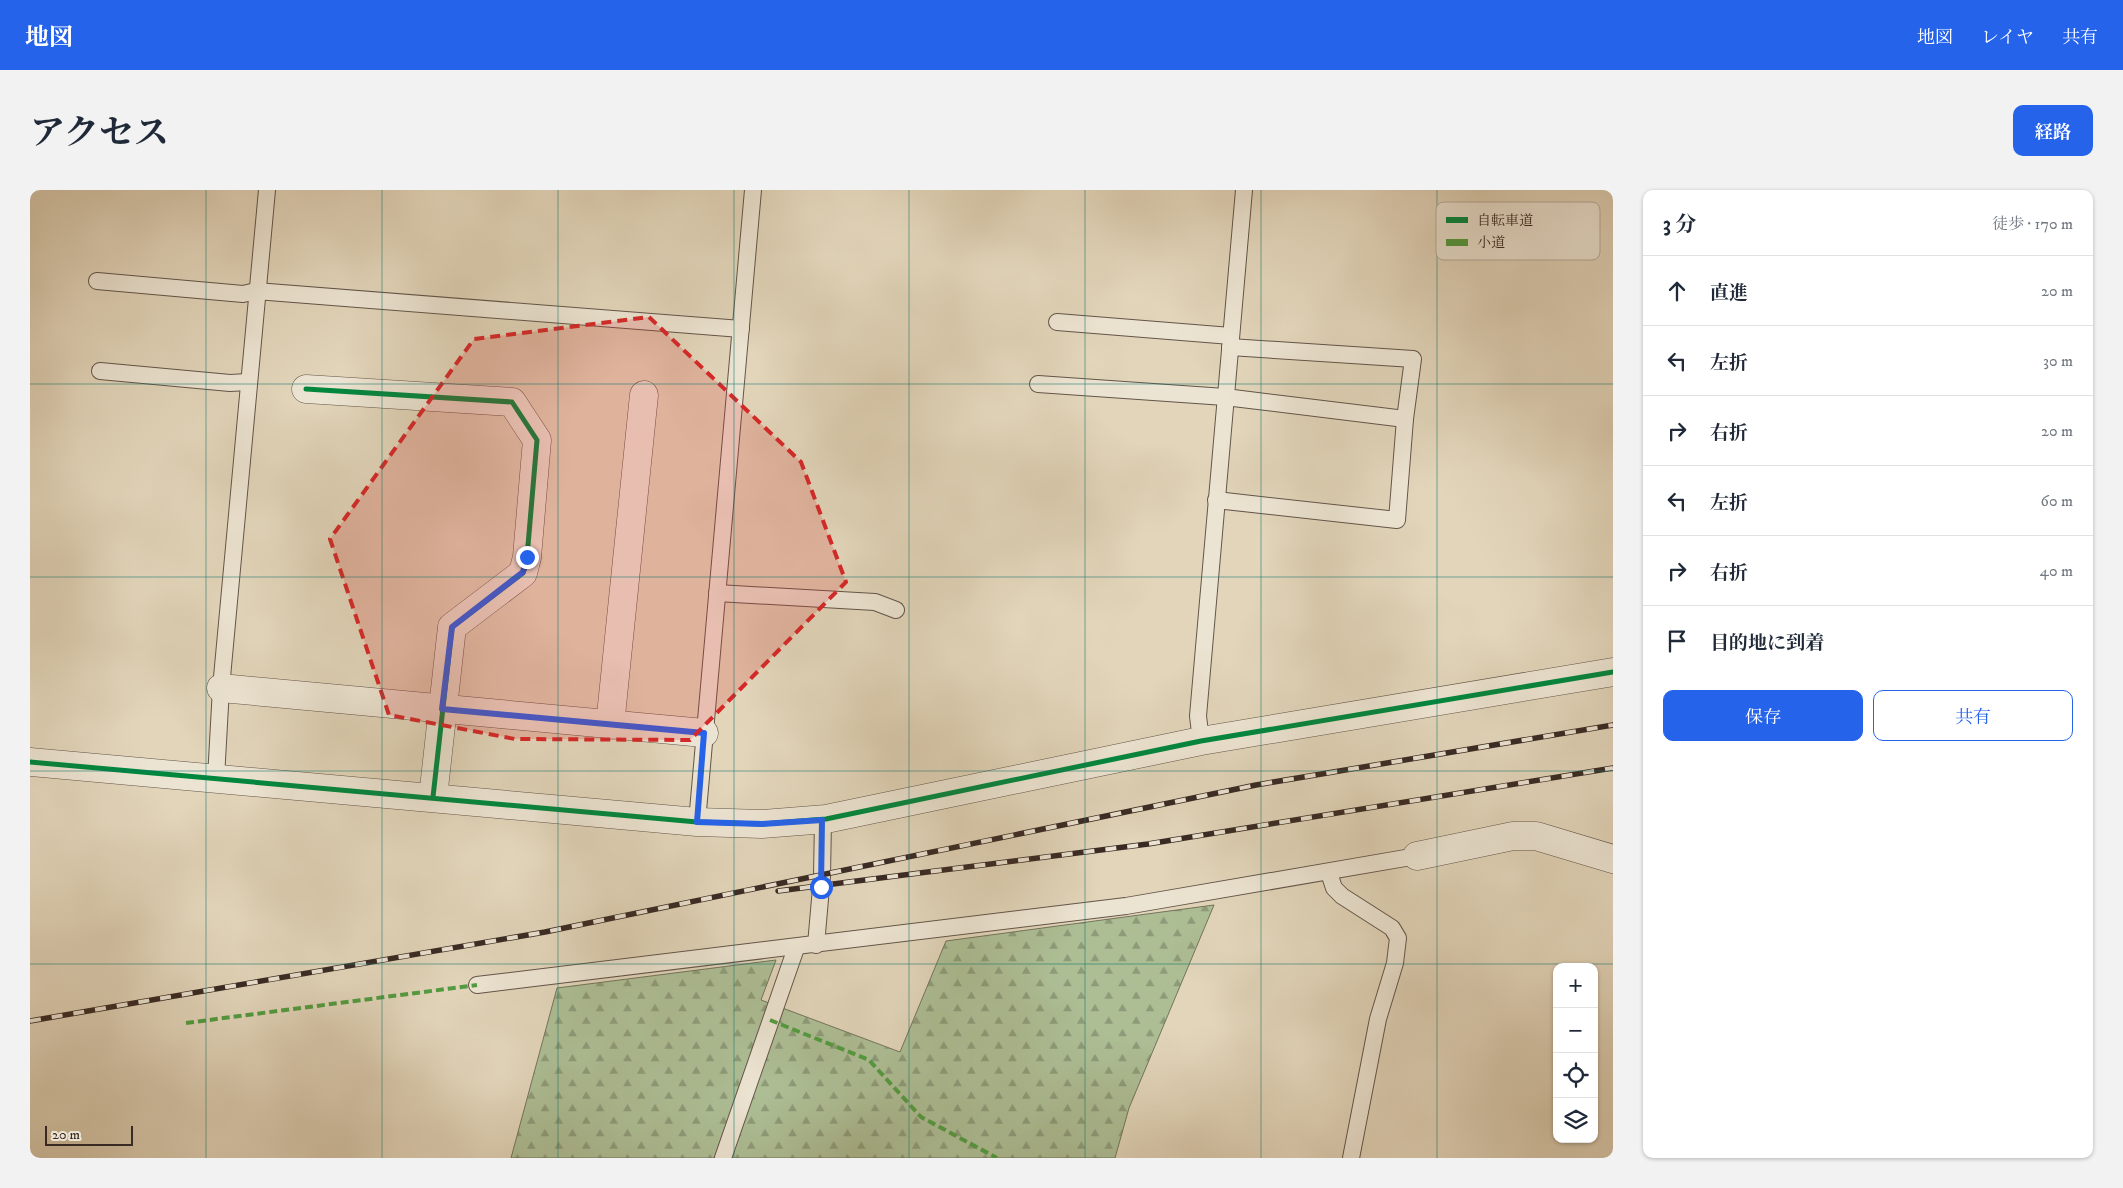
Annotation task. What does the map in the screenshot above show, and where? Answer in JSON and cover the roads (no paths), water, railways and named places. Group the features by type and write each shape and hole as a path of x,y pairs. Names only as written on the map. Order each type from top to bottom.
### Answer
{"street":[{"path":"306,389 512,402 537,440 527,557 523,572 452,627 433,797"},
{"path":"610,724 644,395"},
{"path":"30,762 697,822 762,824 822,820 1201,741 1613,672"},
{"path":"221,688 704,733"},
{"path":"1417,856 1513,836 1536,836 1613,860"}],"lane":[{"path":"216,778 221,688 256,291 267,190"},
{"path":"697,822 753,190"},
{"path":"1201,741 1198,716 1244,190"},
{"path":"97,281 242,294 256,291 741,329"},
{"path":"1057,322 1230,342 1412,359 1397,520 1216,500"},
{"path":"100,371 230,383 248,382"},
{"path":"1038,384 1225,397 1405,419"},
{"path":"717,593 875,602 896,610"},
{"path":"816,945 822,876 822,820"},
{"path":"477,985 796,948 1126,906 1417,856"},
{"path":"1329,872 1334,888 1342,896 1392,928 1398,938 1395,963 1378,1019 1351,1158"},
{"path":"722,1158 796,948"}],"railway":[{"path":"30,1021 545,932 1256,785 1613,725"},
{"path":"778,891 1148,844 1613,768"}]}
